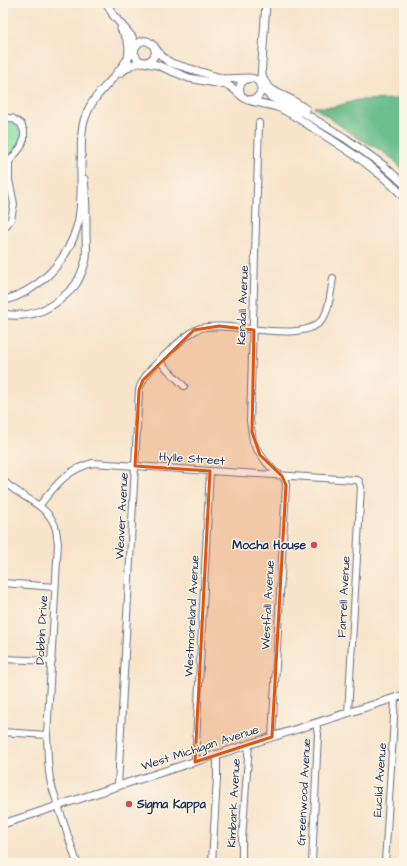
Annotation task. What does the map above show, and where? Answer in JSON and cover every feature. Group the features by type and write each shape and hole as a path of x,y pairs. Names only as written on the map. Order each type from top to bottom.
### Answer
{"street":[{"path":"107,3 115,21 126,36 129,45 127,60"},
{"path":"250,100 254,100 260,95 266,3"},
{"path":"113,15 132,37 135,49 134,53 137,58 144,62 157,65 189,78 227,84 243,97 281,109 350,151 368,164 396,188 404,197"},
{"path":"3,300 12,298 27,291 40,282 62,259 70,246 79,219 83,123 89,108 97,95 112,79 142,41 149,42 161,56 171,62 224,79 255,79 271,98 304,112 345,138"},
{"path":"112,79 131,65 152,59 155,50 154,46"},
{"path":"262,74 264,82 272,90 295,102 383,165 404,184"},
{"path":"241,95 239,88 240,85 248,78"},
{"path":"3,118 12,118 21,124 24,131 24,139 21,147 9,162 9,180 14,204 11,219 3,230"},
{"name":"Kendall Avenue","path":"259,123 254,330 250,421 252,436 256,448 275,472 282,476"},
{"path":"3,314 33,314 48,308 76,285 86,258 86,192 82,137"},
{"path":"3,157 9,162"},
{"name":"Weaver Avenue","path":"118,786 139,390 143,380 146,374 159,361 194,330 206,326 254,330 302,330 312,327 324,317 333,278"},
{"path":"159,361 184,386"},
{"name":"Hylle Street","path":"39,506 58,482 79,467 93,463 282,476 351,479 359,481"},
{"name":"Westmoreland Avenue","path":"195,762 210,471"},
{"name":"Westfall Avenue","path":"272,736 286,486 285,480 282,476"},
{"name":"Dobbin Drive","path":"3,480 10,487 39,506 49,516 56,530 58,543 47,735 49,773 76,863"},
{"name":"Farrell Avenue","path":"348,713 361,487 359,481"},
{"path":"3,583 55,587"},
{"path":"3,659 52,661"},
{"name":"West Michigan Avenue","path":"3,824 272,736 404,695"},
{"name":"Euclid Avenue","path":"385,863 394,735 394,698"},
{"name":"Greenwood Avenue","path":"312,863 318,734 316,723"},
{"path":"3,732 47,735"},
{"name":"Kimbark Avenue","path":"244,863 242,858 242,840 249,744"},
{"path":"212,863 218,754"}],"highlighted area":[{"path":"219,326 254,330 252,432 260,455 282,476 286,485 272,737 195,762 210,471 135,466 139,390 143,380 194,330"}],"green space":[{"path":"404,94 404,172 394,160 377,148 358,138 314,107 334,107 358,100 400,99"},
{"path":"267,98 297,112 365,155 404,188 404,192 377,167 356,152 304,118 266,101"},
{"path":"3,121 13,122 19,129 21,136 20,142 8,156 3,153"}],"place":[{"name":"Mocha House","path":"314,545"},
{"name":"Sigma Kappa","path":"129,804"}]}
